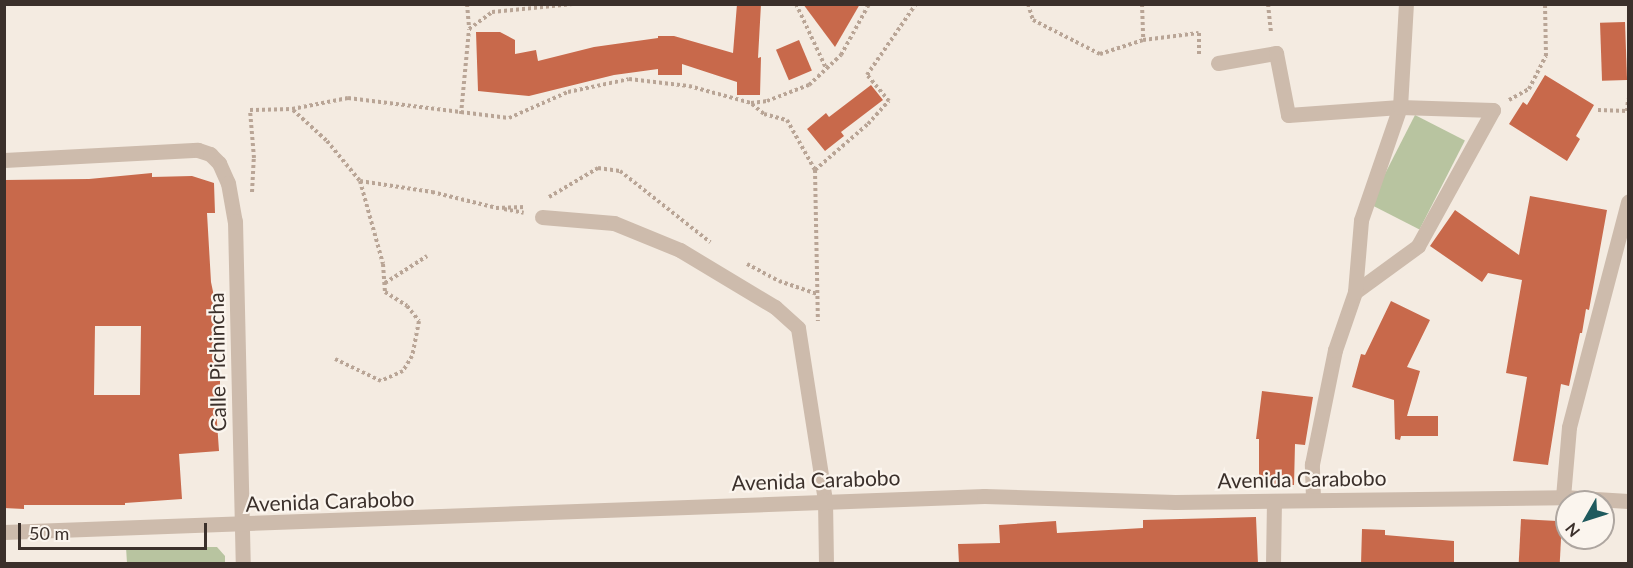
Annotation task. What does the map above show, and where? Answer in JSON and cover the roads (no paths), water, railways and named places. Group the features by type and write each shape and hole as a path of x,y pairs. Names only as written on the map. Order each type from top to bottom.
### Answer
{"street":[{"path":"1313,498 1312,464 1335,350 1355,292 1361,220 1400,107 1406,4"},
{"path":"1218,63 1276,53 1288,115 1400,107 1493,110 1419,246 1355,292"},
{"name":"Calle Pichincha","path":"4,160 198,150 210,154 219,162 228,183 235,221 243,564"},
{"path":"1564,490 1569,428 1629,202"},
{"path":"542,217 614,223 680,250 774,307 798,328 825,500 826,564"},
{"name":"Avenida Carabobo","path":"4,532 243,525 825,500 984,496 1175,502 1274,502 1313,498 1555,496"},
{"path":"1274,502 1274,564"}]}
